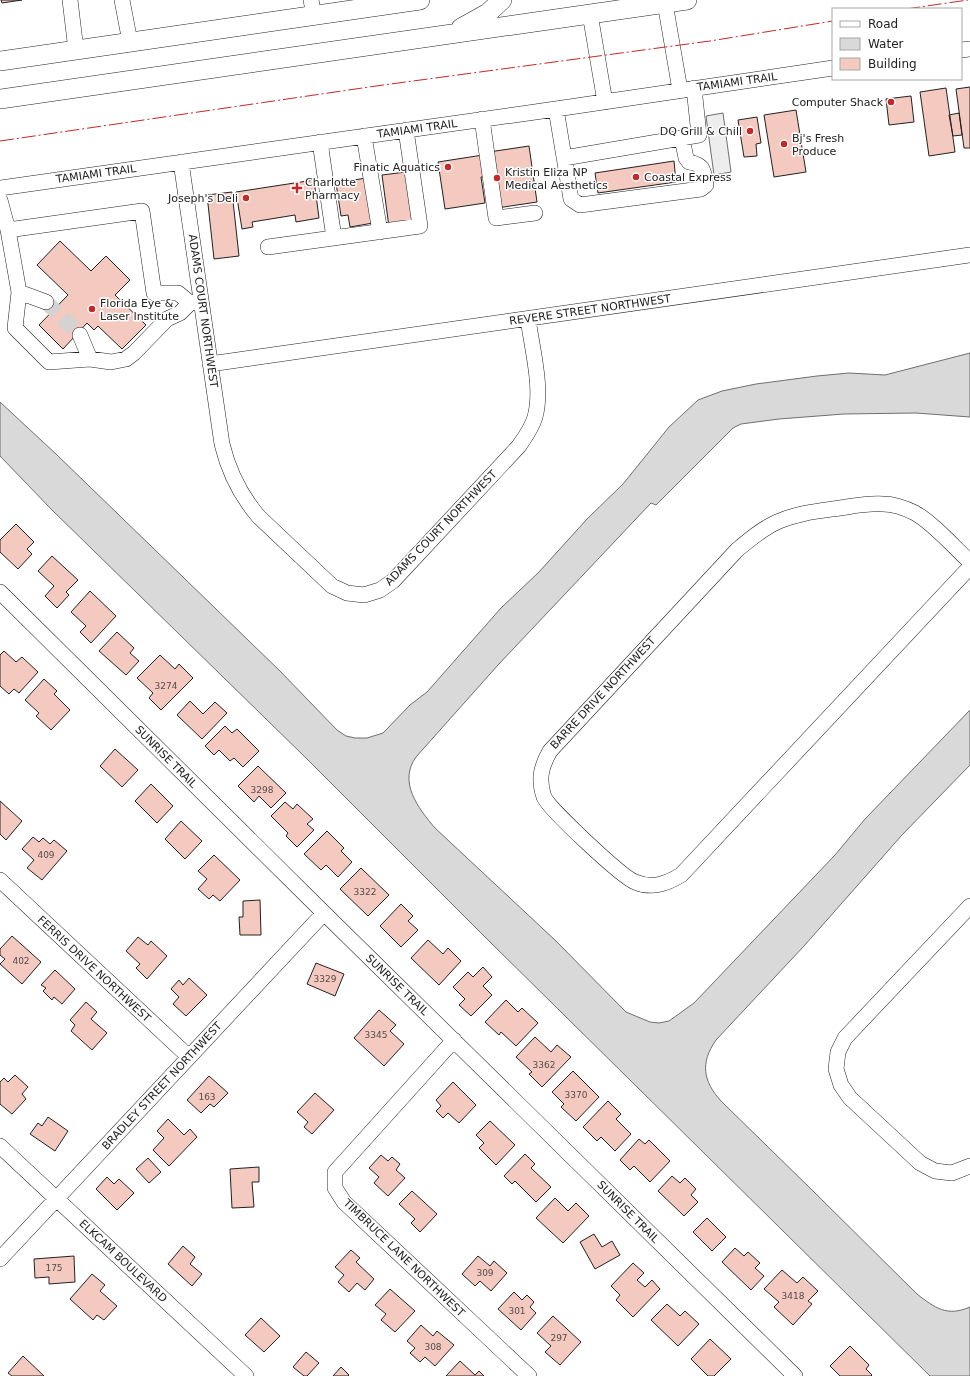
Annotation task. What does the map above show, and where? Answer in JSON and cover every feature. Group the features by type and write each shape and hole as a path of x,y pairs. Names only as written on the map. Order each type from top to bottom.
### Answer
{"main road":[{"path":"0,61 130,42 312,8 420,0"},
{"path":"447,35 488,13 502,0"},
{"path":"0,98 686,0"}],"street":[{"path":"70,0 76,50"},
{"path":"122,0 130,42"},
{"path":"564,158 699,135 666,2"},
{"path":"590,14 605,102"},
{"name":"TAMIAMI TRAIL","path":"0,188 832,68"},
{"path":"556,109 571,199 580,205 701,189 706,185 703,169 698,164 689,162 686,158 682,138"},
{"path":"482,119 496,218 534,213"},
{"path":"268,247 420,226 406,130"},
{"path":"364,136 380,232"},
{"path":"320,142 334,238"},
{"name":"ADAMS COURT NORTHWEST","path":"182,162 196,302 210,364 222,444 231,476 242,496 259,517 332,586 347,593 364,595 380,590 393,581 519,446 528,433 535,418 538,401 538,385 528,319"},
{"path":"0,200 8,230 19,292 15,328 49,362 90,360 111,362 126,359 134,353 167,319 180,313 196,302 178,293 154,294 142,211 8,230"},
{"name":"REVERE STREET NORTHWEST","path":"210,364 970,255"},
{"path":"19,292 46,302"},
{"path":"80,335 90,360"},
{"name":"BARRE DRIVE NORTHWEST","path":"970,562 929,523 916,513 900,507 884,504 867,504 811,512 778,522 763,530 749,539 737,550 550,750 542,765 540,782 545,798 554,811 621,873 634,882 650,886 666,883 681,875 970,567"},
{"name":"SUNRISE TRAIL","path":"0,592 795,1376"},
{"name":"FERRIS DRIVE NORTHWEST","path":"0,880 189,1057"},
{"path":"970,906 845,1038 838,1052 836,1069 841,1085 850,1098 920,1163 935,1171 952,1172 970,1166"},
{"name":"BRADLEY STREET NORTHWEST","path":"0,1259 324,913"},
{"name":"TIMBRUCE LANE NORTHWEST","path":"454,1040 335,1172 335,1188 344,1202 529,1376"},
{"name":"ELKCAM BOULEVARD","path":"0,1146 246,1376"}],"shaded area":[{"path":"723,113 731,172 714,175 706,116"}],"water":[{"path":"970,353 970,417 916,413 844,414 779,419 741,424 733,428 656,505 651,503 498,665 416,757 411,766 409,776 412,794 422,812 435,828 556,941 626,1012 650,1022 659,1023 669,1021 694,1003 835,855 865,819 970,710 970,765 902,835 804,946 716,1040 711,1048 706,1064 707,1079 715,1094 721,1101 917,1294 942,1310 955,1311 970,1307 970,1376 930,1376 485,937 308,760 52,510 0,456 0,402 56,454 280,671 337,730 346,736 367,738 383,733 410,705 427,692 501,608 539,572 587,519 623,484 669,427 698,400 722,391 756,384 849,373 885,375"}],"building":[{"path":"1,0 22,0 2,3"},
{"path":"970,87 970,148 964,148 956,89"},
{"path":"946,88 955,152 929,156 920,92"},
{"path":"911,96 914,122 889,125 886,99"},
{"path":"796,110 806,172 774,177 764,115"},
{"path":"959,113 962,135 953,136 949,115"},
{"name":"DQ Grill & Chill","path":"757,117 761,143 756,144 757,156 744,157 738,120"},
{"path":"529,146 537,202 497,208 489,152"},
{"path":"483,155 486,176 481,177 485,203 445,209 438,162"},
{"name":"Coastal Express","path":"674,161 676,182 598,193 595,173"},
{"path":"406,172 413,224 389,227 382,175"},
{"path":"366,178 373,223 350,227 348,215 341,216 336,183"},
{"path":"314,180 319,218 296,222 295,215 252,222 253,227 242,229 236,192"},
{"path":"232,192 239,256 214,259 207,195"},
{"name":"Florida Eye & Laser Institute","path":"60,241 91,271 106,256 130,280 115,295 146,325 122,349 98,326 94,330 87,323 63,349 39,325 68,295 37,265"},
{"path":"16,524 34,542 27,549 32,554 18,569 0,552 0,540"},
{"path":"52,556 78,580 66,592 69,595 57,608 45,596 54,586 38,571"},
{"path":"90,591 116,616 91,643 80,632 86,626 71,612"},
{"path":"117,632 134,648 130,653 139,661 126,675 99,651"},
{"path":"4,651 16,662 22,657 38,672 19,693 14,689 9,694 0,686 0,655"},
{"path":"160,655 175,669 179,664 193,678 161,710 149,698 153,693 137,678"},
{"path":"44,679 57,691 54,694 70,710 51,730 36,716 39,713 25,700"},
{"path":"190,701 203,714 215,702 227,713 202,739 177,715"},
{"path":"225,726 232,733 237,729 259,751 243,767 234,758 230,761 219,750 214,755 205,746"},
{"path":"115,749 138,770 122,787 100,766"},
{"path":"258,766 286,793 271,808 259,796 254,802 238,786"},
{"path":"151,784 173,806 157,823 135,801"},
{"path":"0,801 22,821 6,840 0,834"},
{"path":"285,802 293,809 297,804 313,819 307,824 314,830 297,847 286,836 288,833 271,816"},
{"path":"181,821 202,841 185,859 165,839"},
{"path":"327,831 344,848 341,851 352,862 338,877 326,865 321,870 304,854"},
{"path":"33,837 39,842 43,838 50,844 54,840 67,851 42,880 27,868 34,860 22,849"},
{"path":"214,855 240,880 220,901 213,895 209,899 198,889 207,879 198,871"},
{"path":"361,868 389,895 368,916 340,889"},
{"path":"260,900 261,935 240,935 239,917 243,917 243,901"},
{"path":"401,904 413,916 408,921 418,930 401,947 380,926"},
{"path":"12,936 41,962 22,984 0,964 5,959 0,955 0,949"},
{"path":"138,937 148,945 151,941 167,956 147,979 136,968 140,964 126,951"},
{"path":"428,940 443,954 448,948 461,961 439,985 411,958"},
{"path":"316,963 344,974 335,996 307,984"},
{"path":"483,967 492,977 483,986 492,995 471,1016 459,1005 465,999 453,987 468,972 473,977"},
{"path":"55,970 75,989 62,1004 54,997 52,1000 43,991 46,988 41,985"},
{"path":"189,978 207,995 186,1016 173,1004 179,997 171,989 179,980 183,985"},
{"path":"506,1000 518,1012 522,1008 538,1023 516,1046 501,1032 499,1035 485,1022"},
{"path":"86,1002 97,1012 91,1019 107,1033 92,1050 71,1031 75,1025 70,1020"},
{"path":"379,1010 396,1025 390,1031 404,1044 384,1066 354,1038"},
{"path":"535,1037 551,1052 557,1045 571,1057 542,1087 529,1074 532,1072 516,1057"},
{"path":"573,1071 599,1097 576,1121 561,1107 564,1104 552,1092"},
{"path":"15,1075 28,1087 22,1094 26,1099 12,1114 0,1104 0,1082 4,1078 8,1082"},
{"path":"209,1076 228,1093 214,1107 210,1104 201,1113 187,1100"},
{"path":"453,1082 476,1105 459,1123 448,1113 443,1118 436,1111 441,1106 436,1100"},
{"path":"315,1093 334,1110 312,1134 304,1127 308,1122 297,1112"},
{"path":"608,1101 621,1114 616,1119 631,1134 615,1151 601,1137 597,1141 583,1127"},
{"path":"48,1117 68,1131 55,1151 30,1134 38,1123 42,1126"},
{"path":"168,1119 184,1135 190,1129 197,1137 169,1166 153,1150 164,1138 157,1131"},
{"path":"490,1121 515,1145 496,1165 479,1148 484,1143 476,1135"},
{"path":"639,1139 645,1144 649,1140 670,1161 650,1182 634,1166 630,1170 620,1160"},
{"path":"525,1154 535,1164 531,1168 551,1187 536,1202 515,1181 512,1184 504,1176"},
{"path":"381,1155 388,1161 392,1157 400,1164 396,1170 405,1178 388,1196 374,1183 379,1177 369,1168"},
{"path":"148,1158 161,1172 149,1183 136,1169"},
{"path":"259,1167 259,1182 252,1182 254,1207 232,1208 230,1169"},
{"path":"672,1176 680,1183 685,1178 696,1189 691,1195 698,1202 684,1216 658,1191"},
{"path":"107,1177 114,1184 119,1179 134,1193 117,1210 96,1189"},
{"path":"412,1191 437,1214 420,1232 411,1223 415,1219 399,1204"},
{"path":"555,1198 568,1211 576,1203 589,1216 563,1243 536,1218"},
{"path":"707,1218 726,1237 712,1251 693,1232"},
{"path":"594,1234 602,1247 612,1241 620,1255 595,1269 580,1242"},
{"path":"183,1246 195,1257 190,1264 202,1274 192,1286 168,1264"},
{"path":"735,1248 744,1256 748,1252 760,1263 755,1268 764,1276 751,1290 722,1262"},
{"path":"351,1250 360,1258 356,1262 374,1279 365,1290 357,1283 349,1292 338,1282 344,1275 335,1267"},
{"path":"74,1256 75,1282 49,1284 49,1277 35,1278 34,1259"},
{"path":"478,1256 490,1266 494,1261 507,1273 491,1291 480,1281 475,1286 462,1274"},
{"path":"633,1263 644,1273 637,1280 645,1287 652,1280 660,1289 633,1317 616,1300 620,1295 611,1286"},
{"path":"782,1270 797,1283 803,1277 818,1291 808,1301 812,1304 793,1325 774,1307 779,1302 764,1289"},
{"path":"92,1274 105,1285 100,1291 117,1306 104,1320 97,1315 93,1320 70,1299"},
{"path":"390,1289 415,1311 395,1332 381,1320 386,1314 375,1305"},
{"path":"514,1292 522,1300 527,1295 534,1302 530,1307 536,1313 521,1330 498,1309"},
{"path":"667,1304 680,1316 685,1311 699,1324 678,1346 651,1320"},
{"path":"553,1316 581,1342 560,1365 545,1352 551,1346 537,1333"},
{"path":"261,1318 280,1336 264,1352 245,1335"},
{"path":"421,1325 433,1336 437,1331 454,1345 435,1366 425,1357 420,1362 410,1353 415,1348 407,1341"},
{"path":"710,1339 731,1359 714,1376 708,1376 691,1359"},
{"path":"850,1346 869,1365 866,1369 872,1375 871,1376 840,1376 830,1366"},
{"path":"306,1352 319,1363 307,1376 304,1376 293,1367"},
{"path":"23,1356 44,1376 12,1376 8,1373"},
{"path":"460,1361 475,1375 479,1371 484,1376 446,1376"},
{"path":"341,1367 349,1375 333,1376"}],"tunnel":[{"path":"46,302 80,335"}],"power":[{"path":"913,8 968,0"},
{"path":"0,141 376,86 710,41 832,21"}],"place":[{"name":"Computer Shack","path":"891,102"},
{"name":"DQ Grill & Chill","path":"750,131"},
{"name":"Bj's Fresh Produce","path":"784,144"},
{"name":"Finatic Aquatics","path":"448,167"},
{"name":"Coastal Express","path":"636,177"},
{"name":"Kristin Eliza NP Medical Aesthetics","path":"497,178"},
{"name":"Charlotte Pharmacy","path":"297,188"},
{"name":"Joseph's Deli","path":"246,198"},
{"name":"Florida Eye & Laser Institute","path":"92,309"}]}
